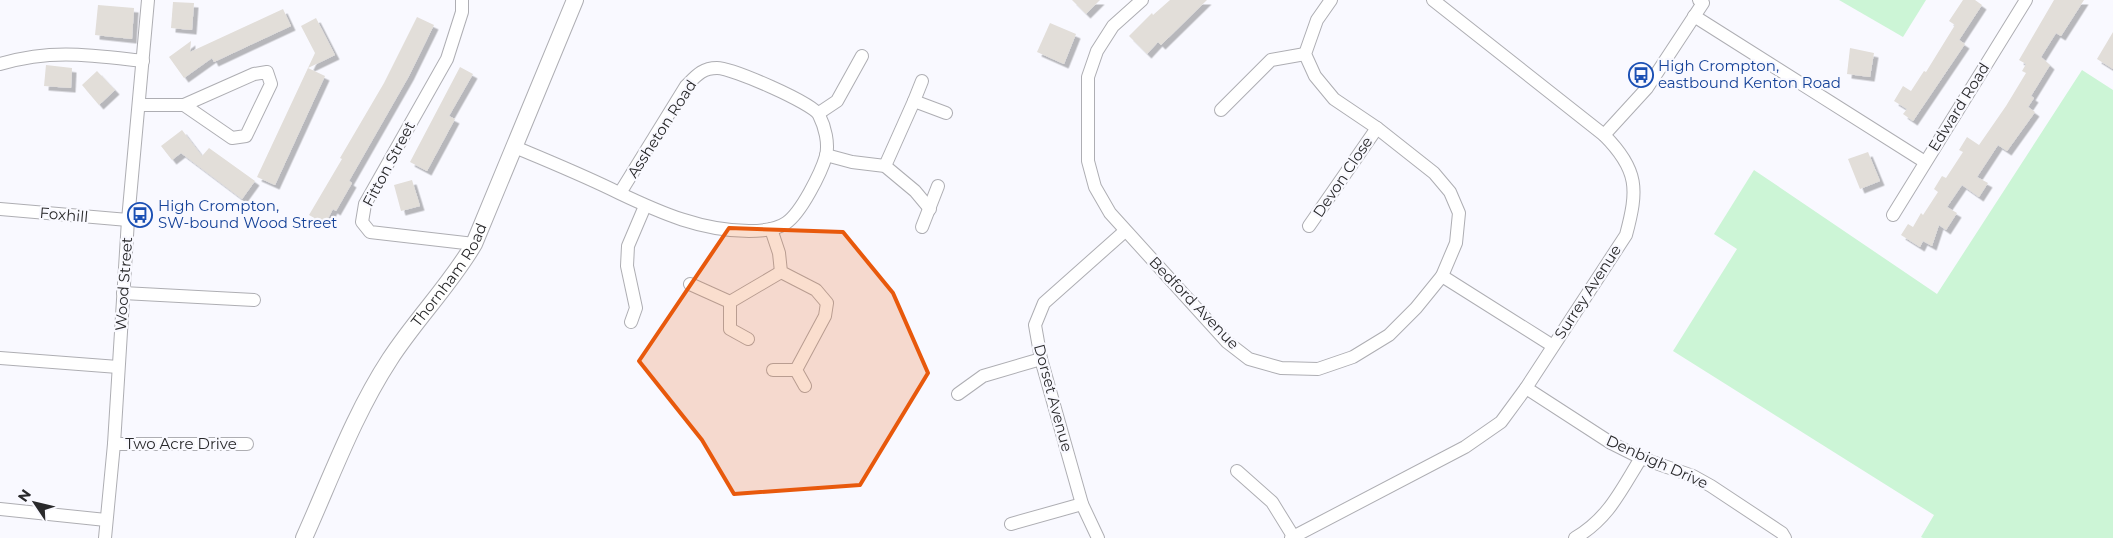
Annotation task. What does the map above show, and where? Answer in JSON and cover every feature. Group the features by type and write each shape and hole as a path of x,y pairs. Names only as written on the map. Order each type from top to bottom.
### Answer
{"street":[{"name":"Wood Street","path":"105,538 114,444 128,220 148,0"},
{"name":"Fitton Street","path":"462,0 462,12 447,59 366,204 362,222 370,232 474,244"},
{"name":"Thornham Road","path":"304,538 358,415 391,358 460,267 474,244 575,0"},
{"name":"Bedford Avenue","path":"1142,0 1113,26 1097,51 1088,77 1088,161 1094,187 1110,213 1227,342 1249,359 1281,368 1318,370 1353,357 1389,335 1416,308 1442,276 1456,243 1459,213 1450,192 1434,173 1377,128 1334,99 1315,76 1305,54"},
{"path":"1221,110 1271,60 1305,54 1317,20 1331,0"},
{"name":"Surrey Avenue","path":"1292,537 1465,447 1501,422 1526,388 1626,235 1634,206 1634,178 1618,149 1604,135 1433,0"},
{"name":"Edward Road","path":"1893,215 2026,0"},
{"path":"1604,135 1647,88 1702,1"},
{"path":"1694,16 1925,162"},
{"path":"0,64 25,57 68,53 143,61"},
{"path":"819,113 837,102 862,56"},
{"name":"Assheton Road","path":"515,147 675,218 716,228 749,231 771,230 785,224 801,209 826,155 826,135 819,113 803,102 732,70 717,68 700,71 686,86 620,193"},
{"path":"139,105 184,105 254,74 267,72 271,84 246,136 232,138 184,105"},
{"path":"885,166 922,81"},
{"path":"914,101 946,113"},
{"name":"Devon Close","path":"1309,226 1377,128"},
{"path":"826,155 852,162 885,166 915,191 930,209"},
{"path":"922,227 938,186"},
{"path":"631,322 636,308 627,266 628,246 645,206"},
{"name":"Foxhill","path":"0,209 128,220"},
{"path":"771,230 779,253 782,272"},
{"name":"Dorset Avenue","path":"1098,538 1082,504 1041,359 1035,325 1044,303 1126,231"},
{"path":"730,302 782,272"},
{"path":"782,272 816,290 827,303 825,316 796,370"},
{"path":"1442,276 1553,346"},
{"path":"690,284 730,302"},
{"path":"123,293 254,300"},
{"path":"730,302 730,329 748,339"},
{"path":"0,358 118,367"},
{"path":"958,394 983,376 1041,359"},
{"path":"773,370 796,370"},
{"path":"796,370 805,386"},
{"name":"Denbigh Drive","path":"1526,388 1611,443 1641,458 1693,476 1782,533 1785,538"},
{"name":"Two Acre Drive","path":"114,444 247,444"},
{"path":"1575,538 1593,527 1608,512 1641,458"},
{"path":"1237,471 1272,502 1292,537"},
{"path":"1011,524 1082,504"},
{"path":"0,509 106,520"}],"highlighted area":[{"path":"729,228 843,232 893,293 928,373 860,485 734,494 702,440 639,361"}],"green space":[{"path":"1839,0 1926,0 1903,37"},
{"path":"2082,70 2113,90 2113,538 1923,538 1921,537 1934,515 1673,351 1737,249 1714,234 1754,170 1937,294"}],"building":[{"path":"1072,0 1100,0 1086,14"},
{"path":"1170,0 1207,0 1161,45 1158,42 1147,54 1129,36 1152,13 1153,15"},
{"path":"1963,0 1975,0 1982,5 1959,40 1965,44 1913,121 1903,114 1907,109 1894,101 1903,86 1911,91 1924,71 1926,72 1955,25 1949,21"},
{"path":"2054,0 2084,0 2061,36 2056,33 2041,57 2050,65 2031,96 2034,98 2028,107 2035,112 2007,151 1998,145 1977,177 1988,183 1979,197 1962,185 1947,207 1957,213 1946,230 1939,225 1932,246 1923,241 1920,247 1901,235 1908,224 1913,227 1921,213 1923,215 1938,192 1934,189 1942,176 1946,178 1963,152 1959,150 1967,137 1979,145 2006,106 2026,73 2022,71 2026,64 2019,60"},
{"path":"173,2 194,3 192,30 171,28"},
{"path":"98,5 134,8 132,39 95,35"},
{"path":"283,9 291,26 214,62 212,58 184,78 169,57 191,41 190,52"},
{"path":"417,17 434,25 409,76 349,181 352,183 336,211 333,209 325,224 309,215 384,83"},
{"path":"316,18 335,55 308,68 325,76 275,185 257,177 315,53 301,26"},
{"path":"1050,23 1076,34 1064,64 1037,52"},
{"path":"2113,32 2113,69 2097,59"},
{"path":"1850,48 1874,53 1870,77 1847,74"},
{"path":"46,65 72,68 71,88 44,86"},
{"path":"460,67 473,74 449,116 455,119 427,171 410,162"},
{"path":"97,71 115,90 99,105 82,85"},
{"path":"182,130 202,156 209,148 255,181 242,199 181,153 172,160 161,146"},
{"path":"1868,152 1880,181 1860,189 1848,159"},
{"path":"412,180 420,206 401,211 394,185"}],"place":[{"name":"High Crompton, eastbound Kenton Road","path":"1641,75"},
{"name":"High Crompton, SW-bound Wood Street","path":"140,215"}]}
